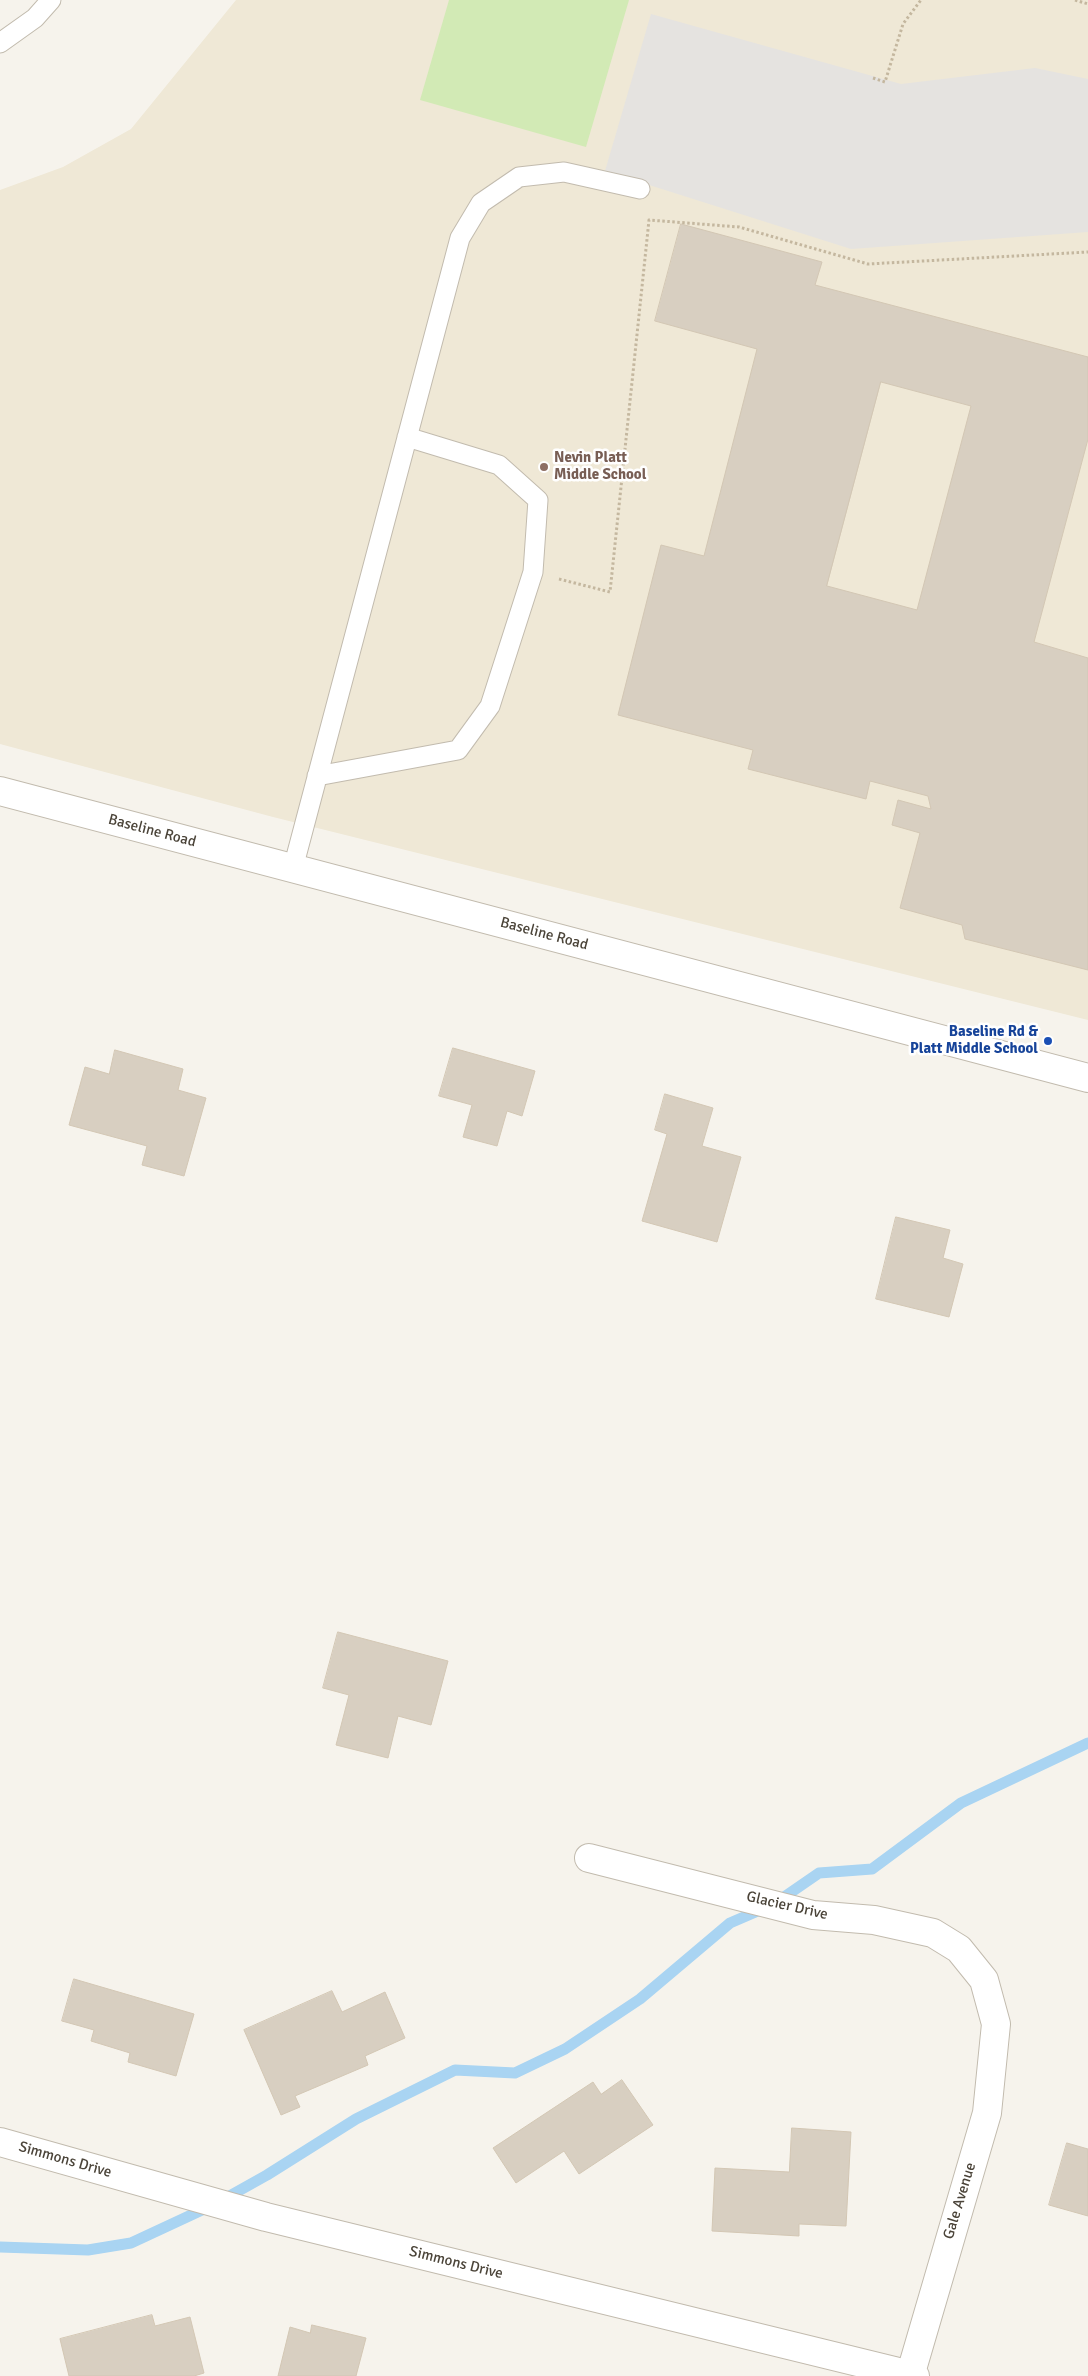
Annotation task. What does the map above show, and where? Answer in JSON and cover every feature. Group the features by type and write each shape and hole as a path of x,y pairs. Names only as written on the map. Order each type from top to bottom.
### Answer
{"street":[{"name":"Baseline Road","path":"0,791 1088,1078"},
{"name":"Glacier Drive","path":"589,1858 813,1915 874,1920 933,1933 959,1949 984,1980 996,2024"},
{"name":"Gale Avenue","path":"912,2376 986,2113 996,2024"},
{"name":"Simmons Drive","path":"0,2142 266,2217 912,2376"}],"lane":[{"path":"0,43 36,18 51,0"},
{"path":"293,868 460,238 480,203 519,177 564,172 640,188"},
{"path":"317,776 458,750 490,706 533,572 538,500 499,464 407,437"}],"path":[{"path":"873,78 885,82 903,24 921,0"},
{"path":"1075,0 1088,4"},
{"path":"533,572 610,592 649,220 739,227 868,264 1088,252"}],"shaded area":[{"name":"Nevin Platt Middle School","path":"236,0 1088,0 1088,1020 273,817 0,744 0,190 63,167 131,129"},
{"path":"651,14 901,84 1035,68 1088,79 1088,232 851,249 605,171"}],"green space":[{"path":"449,0 629,0 586,147 420,100"}],"building":[{"path":"681,224 822,262 815,285 1088,357 1088,439 1034,642 1088,658 1088,970 965,939 962,925 900,908 920,833 892,825 898,800 931,809 928,796 870,781 866,799 748,769 753,750 618,715 661,545 704,556 757,349 655,321","holes":["881,382 971,406 917,610 827,586"]},
{"path":"453,1048 535,1071 522,1116 507,1111 497,1146 463,1137 472,1105 439,1096"},
{"path":"115,1050 183,1069 178,1090 206,1098 184,1176 142,1165 147,1146 69,1125 85,1067 109,1074"},
{"path":"665,1094 713,1108 702,1146 741,1157 717,1242 642,1221 667,1134 655,1130"},
{"path":"896,1217 950,1230 943,1258 963,1264 949,1317 876,1299"},
{"path":"338,1632 448,1661 431,1725 398,1716 388,1758 336,1745 349,1695 323,1688"},
{"path":"74,1979 194,2014 176,2076 128,2062 130,2053 91,2041 94,2030 62,2021"},
{"path":"332,1991 342,2012 385,1992 405,2038 365,2056 368,2065 295,2096 300,2107 281,2115 244,2030"},
{"path":"622,2080 653,2125 579,2174 564,2151 516,2183 493,2148 593,2082 601,2094"},
{"path":"792,2128 851,2132 846,2226 799,2224 799,2236 712,2231 715,2168 789,2172"},
{"path":"1067,2143 1088,2149 1088,2216 1049,2205"},
{"path":"152,2315 155,2326 190,2317 204,2373 194,2376 69,2376 60,2339"},
{"path":"312,2325 366,2338 356,2376 278,2376 290,2327 310,2333"}],"waterway":[{"path":"0,2247 88,2250 131,2243 217,2203 267,2175 356,2119 455,2070 515,2073 565,2049 640,1999 730,1923 774,1904 819,1873 872,1869 961,1803 1088,1743"}],"place":[{"name":"Nevin Platt Middle School","path":"544,467"},
{"name":"Baseline Rd & Platt Middle School","path":"1048,1041"}]}
